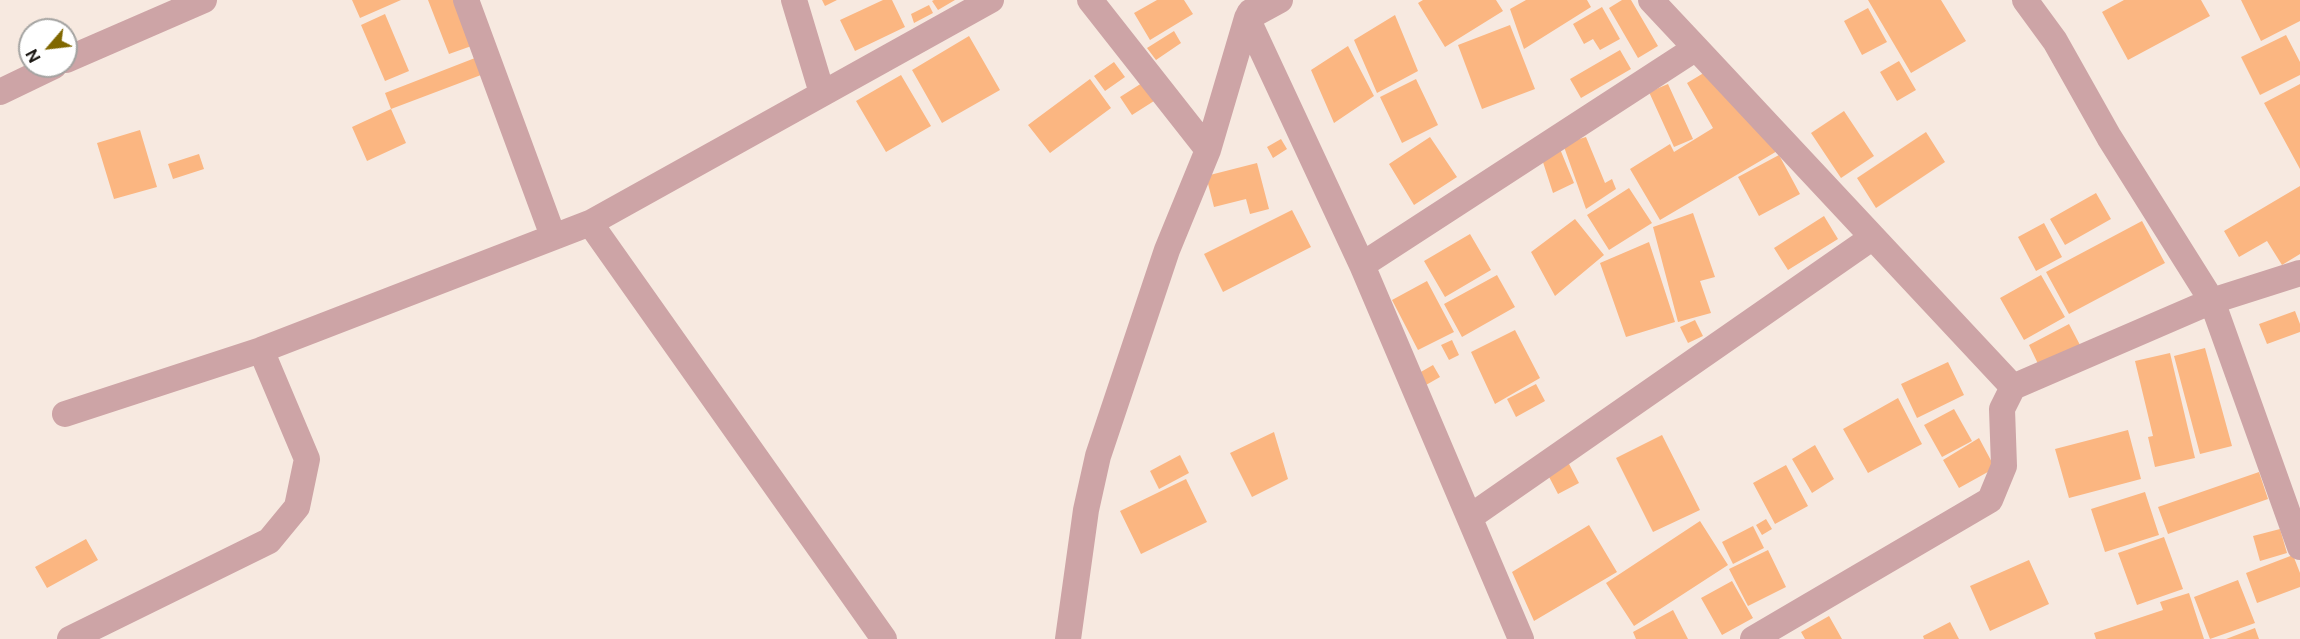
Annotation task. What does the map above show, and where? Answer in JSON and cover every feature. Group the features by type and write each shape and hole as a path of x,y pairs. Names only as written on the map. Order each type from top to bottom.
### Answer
{"street":[{"path":"78,55 204,0"},
{"path":"466,0 553,236"},
{"path":"794,0 822,93"},
{"path":"65,414 261,350 553,236 590,224 991,0"},
{"path":"1090,0 1208,150"},
{"path":"1252,9 1281,0"},
{"path":"1651,0 2013,387"},
{"path":"2025,0 2055,41 2109,137 2212,301 2300,547"},
{"path":"1068,639 1086,510 1098,456 1167,250 1208,150 1252,9"},
{"path":"1252,9 1521,639"},
{"path":"1362,265 1696,48"},
{"path":"0,92 29,78"},
{"path":"590,224 884,639"},
{"path":"1470,517 1873,237"},
{"path":"1753,639 1990,500 2004,466 2002,409 2013,387 2212,301 2300,273"},
{"path":"70,639 269,541 297,507 307,459 261,350"}],"building":[{"path":"352,0 401,0 360,18"},
{"path":"428,0 463,0 480,43 449,54"},
{"path":"822,0 837,0 825,6"},
{"path":"883,0 892,0 905,27 855,51 840,20"},
{"path":"955,0 938,10 932,1"},
{"path":"1157,0 1184,0 1193,14 1150,40 1134,13"},
{"path":"1423,0 1496,0 1503,11 1445,47 1418,3"},
{"path":"1526,0 1587,0 1591,7 1524,49 1510,9"},
{"path":"1622,0 1631,0 1658,46 1638,58 1609,8"},
{"path":"1868,0 1941,0 1966,41 1911,73"},
{"path":"2124,0 2201,0 2210,16 2128,60 2102,12"},
{"path":"2241,0 2300,0 2300,21 2261,41"},
{"path":"929,5 933,13 914,23 911,14"},
{"path":"1602,7 1620,39 1600,50 1593,39 1584,44 1573,24"},
{"path":"1868,8 1887,42 1862,55 1844,21"},
{"path":"385,14 409,71 385,81 361,25"},
{"path":"1395,15 1418,71 1377,93 1354,40"},
{"path":"1510,25 1535,89 1482,109 1458,45"},
{"path":"1174,31 1181,43 1156,60 1147,48"},
{"path":"2286,35 2300,62 2300,75 2260,95 2241,57"},
{"path":"969,36 1000,90 942,123 912,70"},
{"path":"1348,46 1374,96 1334,123 1311,70"},
{"path":"1620,50 1631,69 1581,98 1570,79"},
{"path":"475,58 481,75 391,109 385,93"},
{"path":"1899,61 1916,90 1897,101 1880,72"},
{"path":"1114,62 1125,77 1105,91 1094,76"},
{"path":"1712,68 1784,147 1660,220 1630,169 1670,144 1674,152 1713,128 1687,83"},
{"path":"901,75 931,126 886,152 856,101"},
{"path":"1090,79 1111,108 1050,153 1028,125"},
{"path":"1416,79 1438,125 1402,143 1380,97"},
{"path":"1142,83 1154,101 1132,115 1120,97"},
{"path":"1668,84 1693,139 1674,147 1649,92"},
{"path":"2300,84 2300,169 2264,103"},
{"path":"391,109 406,143 367,161 352,127"},
{"path":"1844,111 1874,156 1841,178 1811,133"},
{"path":"140,130 157,187 114,199 97,143"},
{"path":"1926,132 1945,162 1876,208 1857,178"},
{"path":"1430,137 1457,177 1414,205 1389,164"},
{"path":"1586,137 1605,183 1612,179 1616,189 1586,209 1563,144"},
{"path":"1281,139 1287,149 1273,158 1267,147"},
{"path":"1560,149 1574,183 1553,193 1541,156"},
{"path":"199,154 204,169 173,179 168,164"},
{"path":"1779,155 1800,194 1759,216 1738,177"},
{"path":"1257,163 1269,209 1250,214 1246,199 1214,207 1206,176"},
{"path":"2300,186 2300,254 2282,265 2267,241 2239,257 2224,231"},
{"path":"1629,188 1652,223 1609,250 1587,215"},
{"path":"2096,193 2111,219 2065,245 2050,219"},
{"path":"1292,210 1311,247 1223,292 1204,254"},
{"path":"1693,213 1715,277 1700,281 1711,313 1678,322 1653,227"},
{"path":"1824,216 1838,239 1788,270 1774,248"},
{"path":"1575,219 1604,255 1555,296 1531,252"},
{"path":"2142,221 2165,263 2069,314 2046,272"},
{"path":"2044,223 2062,257 2036,271 2018,237"},
{"path":"1470,234 1491,270 1445,297 1424,261"},
{"path":"1649,242 1675,322 1626,337 1600,263"},
{"path":"1497,275 1515,307 1462,337 1444,304"},
{"path":"2041,275 2065,317 2024,340 2000,298"},
{"path":"1427,281 1454,332 1418,350 1392,300"},
{"path":"2295,311 2300,324 2300,332 2267,344 2259,324"},
{"path":"1695,320 1703,336 1688,343 1680,327"},
{"path":"2069,324 2080,345 2039,366 2029,345"},
{"path":"1515,330 1540,378 1495,404 1471,352"},
{"path":"1452,340 1459,355 1449,360 1441,345"},
{"path":"2205,348 2232,446 2200,454 2174,356"},
{"path":"2170,353 2195,458 2155,467 2148,437 2153,436 2135,361"},
{"path":"1948,362 1964,395 1917,418 1901,384"},
{"path":"1433,365 1440,377 1426,385 1419,373"},
{"path":"1536,384 1545,401 1516,417 1507,399"},
{"path":"1898,398 1922,444 1868,473 1843,429"},
{"path":"1954,409 1972,441 1942,457 1924,425"},
{"path":"2128,430 2141,479 2069,498 2055,449"},
{"path":"1274,432 1288,479 1252,497 1230,453"},
{"path":"1662,435 1700,510 1653,532 1616,458"},
{"path":"1979,438 1995,468 1959,488 1943,460"},
{"path":"1815,445 1834,479 1812,493 1792,459"},
{"path":"1180,455 1189,473 1159,489 1150,471"},
{"path":"1568,462 1579,483 1558,494 1547,473"},
{"path":"1786,465 1808,506 1775,524 1753,483"},
{"path":"2259,472 2268,499 2168,534 2158,507"},
{"path":"1186,479 1207,522 1141,554 1120,511"},
{"path":"2145,492 2159,535 2105,552 2091,509"},
{"path":"1766,519 1772,529 1762,535 1756,525"},
{"path":"1700,521 1728,565 1634,626 1606,583"},
{"path":"1589,525 1617,572 1534,621 1512,572"},
{"path":"1753,526 1764,548 1733,564 1722,542"},
{"path":"2280,529 2287,553 2260,561 2253,536"},
{"path":"2164,537 2183,589 2137,605 2118,553"},
{"path":"86,539 98,560 47,588 35,567"},
{"path":"1768,550 1786,587 1748,606 1729,569"},
{"path":"2293,555 2300,573 2300,587 2257,603 2246,573"},
{"path":"2029,560 2049,604 1990,631 1970,586"},
{"path":"2238,580 2255,623 2210,639 2194,597"},
{"path":"1732,581 1753,618 1722,635 1701,598"},
{"path":"2189,593 2204,639 2096,639 2094,633 2163,610 2160,602"},
{"path":"1673,610 1688,639 1636,639 1633,632"},
{"path":"1829,616 1842,639 1805,639 1801,632"},
{"path":"1950,622 1959,639 1924,639 1923,636"},
{"path":"2255,628 2259,639 2226,639"}]}
